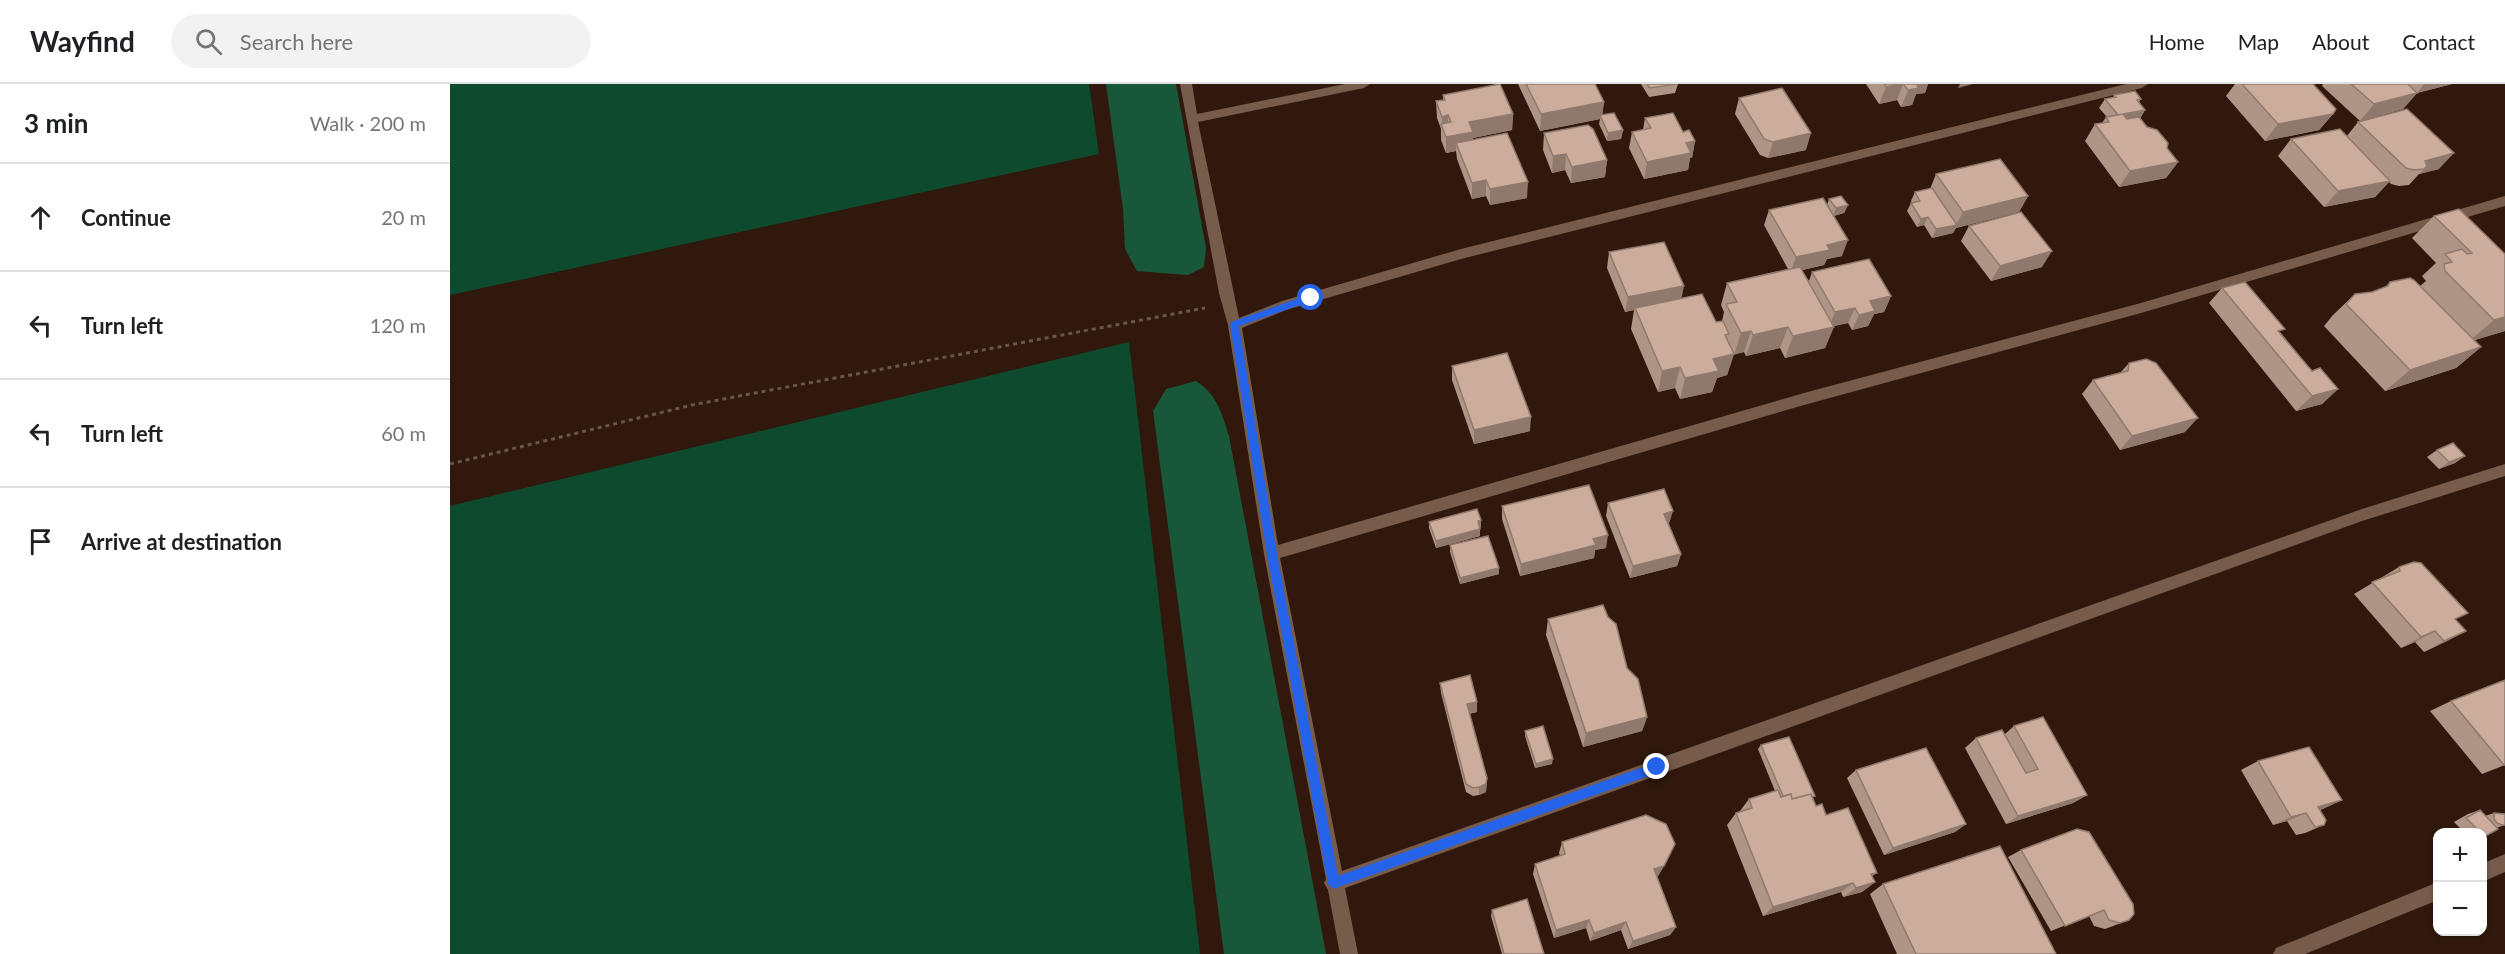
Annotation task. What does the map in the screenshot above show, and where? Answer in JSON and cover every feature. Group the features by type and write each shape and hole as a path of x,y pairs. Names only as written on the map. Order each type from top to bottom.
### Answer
{"street":[{"path":"1186,84 1191,119 1217,239 1226,304 1234,325 1272,554 1333,884 1349,954"},
{"path":"1191,119 1364,84"},
{"path":"1234,325 1282,306 1461,254 2142,84"},
{"path":"1272,554 1804,399 2141,308 2505,201"},
{"path":"1333,884 2350,519 2505,470"},
{"path":"2487,871 2505,863"},
{"path":"2282,954 2433,893"}],"path":[{"path":"450,464 692,405 1226,304"}],"green space":[{"path":"450,84 1089,84 1099,154 450,295"},
{"path":"1106,84 1176,84 1206,248 1204,267 1188,275 1137,271 1125,249 1123,209"},
{"path":"1129,342 1200,954 450,954 450,506"},
{"path":"1196,381 1214,398 1229,436 1326,954 1224,954 1153,411 1166,389"}],"building":[{"path":"1500,84 1513,114 1469,122 1473,132 1446,137 1441,124 1451,122 1448,115 1442,117 1436,101 1445,100 1443,95"},
{"path":"1526,84 1595,84 1604,102 1541,114"},
{"path":"1647,84 1677,84 1650,88"},
{"path":"1884,84 1901,84 1886,87"},
{"path":"1903,84 1916,84 1919,88 1908,90"},
{"path":"2242,84 2313,84 2336,109 2333,114 2278,124"},
{"path":"2351,84 2408,84 2417,93 2374,104"},
{"path":"1782,88 1811,133 1773,142 1764,139 1739,98"},
{"path":"2135,91 2141,99 2137,100 2145,110 2118,115 2105,99 2116,97 2114,95"},
{"path":"2407,109 2454,153 2425,161 2427,166 2424,169 2406,168 2358,122"},
{"path":"1614,113 1623,130 1608,133 1600,115"},
{"path":"1673,113 1683,132 1689,130 1695,141 1686,143 1691,153 1647,162 1632,132 1651,128 1645,118"},
{"path":"2123,114 2127,119 2139,117 2147,127 2157,130 2168,143 2167,148 2178,162 2130,171 2095,124 2109,122 2106,117"},
{"path":"1588,125 1593,129 1607,160 1572,167 1566,154 1553,156 1544,133"},
{"path":"2340,129 2390,181 2338,191 2291,139"},
{"path":"1507,133 1528,182 1490,189 1486,180 1472,183 1456,143"},
{"path":"2000,159 2028,196 1963,212 1936,174"},
{"path":"1932,188 1957,225 1936,229 1928,217 1921,219 1911,203 1920,201 1915,192"},
{"path":"1841,196 1848,205 1836,208 1829,199"},
{"path":"1823,198 1848,240 1827,245 1830,250 1796,257 1769,210"},
{"path":"2459,209 2505,254 2505,317 2494,320 2445,271 2444,264 2452,262 2445,254 2462,249 2467,254 2472,253 2434,216"},
{"path":"2021,212 2052,251 2000,266 1969,226"},
{"path":"1664,242 1684,286 1628,297 1609,252"},
{"path":"1869,259 1891,296 1870,301 1875,311 1859,315 1855,308 1835,312 1812,272"},
{"path":"1800,267 1834,327 1793,336 1788,327 1753,335 1751,331 1741,333 1726,304 1737,302 1727,283"},
{"path":"2410,278 2481,347 2410,370 2346,304 2355,294 2372,292 2388,286 2390,282"},
{"path":"2245,282 2285,329 2278,331 2312,371 2320,368 2338,389 2312,396 2222,288"},
{"path":"1702,294 1716,322 1723,321 1729,334 1725,335 1734,354 1713,359 1719,371 1685,378 1680,367 1662,371 1635,308"},
{"path":"1507,353 1531,417 1474,430 1452,366"},
{"path":"2146,359 2156,363 2198,418 2132,436 2093,380 2128,371 2129,363"},
{"path":"2453,443 2465,456 2449,462 2437,450"},
{"path":"1589,485 1608,535 1593,539 1596,545 1521,564 1502,506"},
{"path":"1664,489 1673,511 1664,514 1681,554 1633,566 1608,503"},
{"path":"1477,509 1481,520 1478,521 1480,529 1436,541 1429,522"},
{"path":"1488,536 1499,568 1460,578 1450,545"},
{"path":"2414,562 2421,563 2468,613 2455,619 2466,631 2444,641 2435,631 2421,637 2372,582 2400,571 2399,567"},
{"path":"1603,605 1608,617 1616,624 1627,668 1638,679 1647,717 1586,733 1548,619"},
{"path":"1470,675 1477,702 1467,704 1487,778 1486,784 1473,788 1466,784 1440,683"},
{"path":"2505,680 2505,765 2504,765 2451,701"},
{"path":"2043,717 2087,795 2018,816 1976,738 2002,730 2026,773 2038,769 2014,726"},
{"path":"1543,726 1553,759 1536,764 1525,731"},
{"path":"1789,737 1815,796 1812,797 1811,794 1792,799 1791,794 1783,796 1761,745"},
{"path":"2309,747 2342,800 2318,807 2326,820 2324,825 2315,827 2306,813 2291,817 2258,761"},
{"path":"1926,748 1966,824 1893,848 1856,770"},
{"path":"1778,790 1781,797 1791,794 1792,799 1811,794 1816,806 1822,804 1826,815 1848,808 1877,873 1871,874 1875,882 1856,888 1853,883 1773,907 1736,813 1752,808 1749,799"},
{"path":"2480,810 2498,829 2487,835 2487,828 2476,828 2466,818"},
{"path":"2494,813 2505,814 2505,825 2497,823"},
{"path":"1646,815 1666,824 1675,844 1664,866 1654,869 1676,927 1633,941 1626,922 1594,933 1589,920 1556,930 1535,864 1565,854 1562,842"},
{"path":"2077,829 2089,832 2133,904 2134,914 2129,920 2120,923 2109,920 2104,910 2065,926 2021,850"},
{"path":"2000,846 2056,954 1916,954 1883,884"},
{"path":"1527,899 1544,954 1504,954 1492,910"}],"route":[{"path":"1311,298 1282,306 1234,325 1272,554 1333,884 1657,767"}]}
